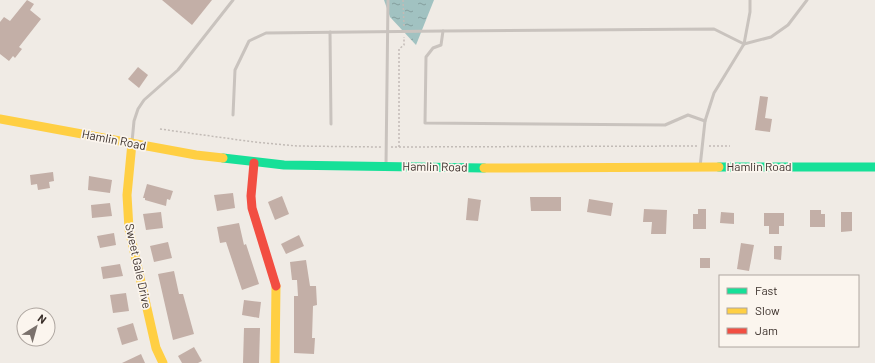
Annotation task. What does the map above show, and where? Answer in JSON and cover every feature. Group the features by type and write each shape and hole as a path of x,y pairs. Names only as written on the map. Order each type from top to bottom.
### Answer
{"street":[{"name":"Hamlin Road","path":"0,119 196,155 254,163 320,167 875,167"},
{"name":"Sweet Gale Drive","path":"132,143 127,195 131,242 156,348 162,363"},
{"path":"254,163 251,196 252,208 277,289 276,363"}],"lane":[{"path":"132,143 134,121 138,109 144,100 178,70 233,0"},
{"path":"386,167 388,0"},
{"path":"700,167 705,121 714,94 744,44 750,12 750,0"},
{"path":"233,115 234,70 249,41 266,33 714,29 744,44 771,37 788,25 807,0"},
{"path":"443,31 441,45 433,48 426,57 425,123 665,125 688,115 705,121"},
{"path":"330,32 331,124"}],"path":[{"path":"403,0 404,24"},
{"path":"404,42 404,45 399,50 398,147 696,146"},
{"path":"160,129 215,138 296,146 377,146"},
{"path":"707,146 730,146"}],"water":[{"path":"384,0 434,0 416,45 390,17"}],"building":[{"path":"27,0 34,4 30,10 41,19 19,47 22,49 15,58 13,56 9,61 0,54 0,22 4,17 10,21"},
{"path":"162,0 212,0 192,25"},
{"path":"138,67 148,75 139,88 128,79"},
{"path":"760,96 768,97 765,118 772,119 770,132 755,130"},
{"path":"53,172 54,181 49,182 50,188 38,190 37,184 31,185 30,175"},
{"path":"89,176 112,180 110,193 88,190"},
{"path":"147,184 173,191 170,200 167,199 166,206 145,200 145,198 143,198"},
{"path":"233,193 235,208 217,211 214,195"},
{"path":"282,196 289,214 275,220 268,202"},
{"path":"530,197 561,197 561,211 531,211"},
{"path":"468,198 481,200 478,221 466,220"},
{"path":"589,199 613,203 611,216 587,212"},
{"path":"110,203 112,216 92,218 91,205"},
{"path":"644,209 667,210 666,234 651,234 652,222 643,222"},
{"path":"698,209 706,209 706,229 693,229 693,214 698,214"},
{"path":"810,210 821,210 821,214 825,214 825,227 810,227"},
{"path":"161,212 163,228 146,230 143,214"},
{"path":"721,212 734,213 734,224 720,223"},
{"path":"841,212 852,212 852,231 841,232"},
{"path":"764,213 784,213 784,226 779,226 779,234 769,234 769,226 764,226"},
{"path":"239,223 244,245 246,244 259,284 242,290 226,242 220,243 217,227"},
{"path":"114,233 116,245 100,248 97,236"},
{"path":"299,235 304,246 286,254 281,244"},
{"path":"168,242 172,258 154,262 150,246"},
{"path":"741,243 754,245 749,271 737,269"},
{"path":"774,246 782,246 781,260 774,259"},
{"path":"700,258 710,258 710,268 700,268"},
{"path":"306,260 310,286 316,286 317,305 313,306 312,338 315,338 314,354 294,353 294,296 298,296 297,280 292,280 290,262"},
{"path":"120,264 123,276 103,279 101,267"},
{"path":"174,271 179,294 183,294 194,334 173,340 158,274"},
{"path":"126,293 129,311 113,313 110,295"},
{"path":"244,300 261,302 259,318 242,315"},
{"path":"133,323 138,340 122,345 117,328"},
{"path":"244,328 260,328 259,363 243,363"},
{"path":"194,347 202,361 198,363 182,363 178,356"},
{"path":"141,354 145,363 122,363"}],"traffic: fast":[{"path":"223,158 284,165 484,168"},
{"path":"719,167 875,167"}],"traffic: slow":[{"path":"0,119 196,155 223,158"},
{"path":"132,143 127,195 129,229 156,348 163,363"},
{"path":"484,168 719,167"},
{"path":"275,363 276,286"}],"traffic: jam":[{"path":"254,163 251,196 252,208 276,286"}]}
